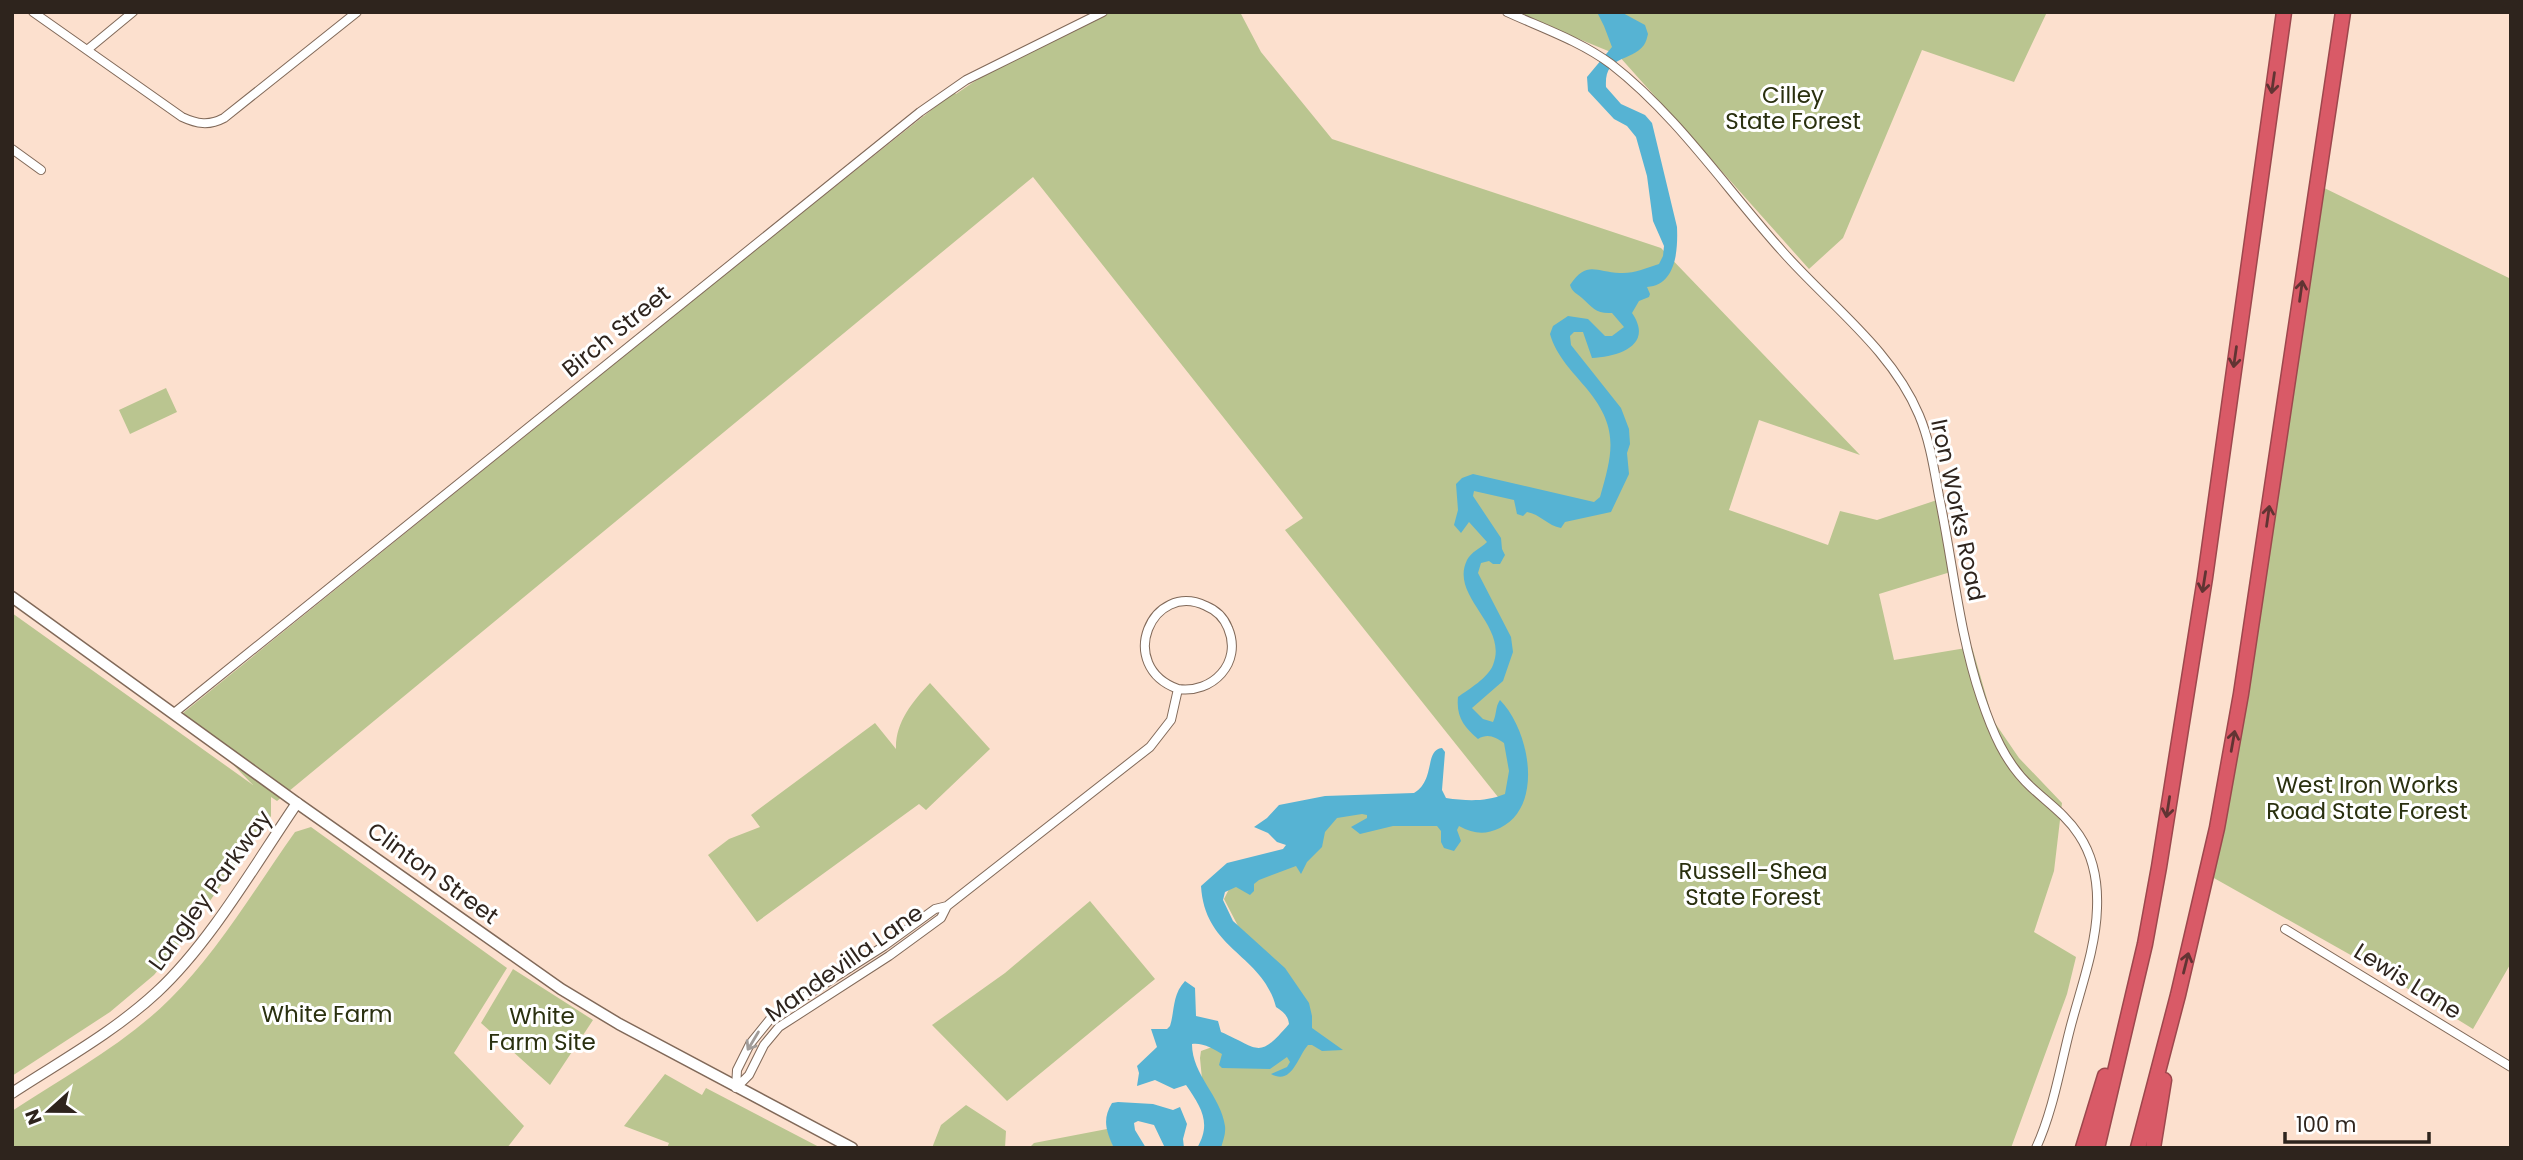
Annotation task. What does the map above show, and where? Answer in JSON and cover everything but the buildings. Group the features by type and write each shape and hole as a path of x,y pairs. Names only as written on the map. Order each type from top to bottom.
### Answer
{"highway":[{"path":"2097,1148 2145,944 2205,578 2284,12"},
{"path":"2138,1148 2178,995 2217,828 2241,694 2343,12"},
{"path":"2083,1148 2145,944"},
{"path":"2153,1148 2178,995"}],"main road":[{"name":"Clinton Street","path":"12,597 561,989 736,1088 852,1148"}],"street":[{"path":"33,12 182,117 203,124 224,118 357,12"},
{"path":"88,51 133,12"},
{"name":"Birch Street","path":"174,713 920,112 966,80 1103,12"},
{"name":"Iron Works Road","path":"1507,12 1596,53 1663,113 1786,255 1876,349 1903,385 1919,415 1930,447 1959,613 1978,690 1989,722 2015,771 2073,825 2085,844 2097,888 2092,944 2050,1107 2036,1148"},
{"path":"12,149 41,170"},
{"path":"1183,602 1201,603 1216,611 1227,625 1232,641 1231,657 1223,673 1210,684 1194,690 1178,689 1162,681 1150,668 1144,652 1146,634 1153,618 1167,607 1183,602"},
{"name":"Mandevilla Lane","path":"736,1088 737,1070 756,1035 771,1018 884,946 934,909 947,906 1150,747 1171,720 1178,689"},
{"name":"Langley Parkway","path":"12,1093 109,1031 159,990 208,932 297,803"},
{"name":"Mandevilla Lane","path":"736,1088 748,1075 773,1033 889,956 941,918 947,906"},
{"name":"Lewis Lane","path":"2286,929 2511,1067"},
{"path":"884,946 889,956"},
{"path":"803,997 809,1007"}],"green space":[{"name":"Russell-Shea State Forest","path":"1109,12 1240,12 1261,52 1332,139 1661,248 1860,455 1759,420 1729,510 1828,545 1840,511 1877,520 1943,498 1957,570 1879,594 1894,660 1972,647 1993,720 2019,758 2062,803 2054,871 2034,932 2076,957 2067,994 2011,1148 1205,1148 1201,1051 1215,1046 1237,1059 1290,1046 1290,979 1238,926 1224,899 1229,889 1327,817 1372,809 1502,802 1285,530 1303,518 1033,177 277,801 271,797 271,816 154,975 110,1012 12,1076 12,613 253,785 183,713 954,92 956,94 1011,60"},
{"name":"Cilley State Forest","path":"1513,12 2047,12 2014,82 1922,50 1843,238 1809,269 1618,55"},
{"name":"West Iron Works Road State Forest","path":"2316,184 2511,279 2511,963 2473,1029 2379,971 2205,873 2222,792"},
{"path":"166,388 177,412 130,434 119,410"},
{"path":"930,683 990,749 926,810 919,804 757,922 708,855 729,839 760,827 751,815 875,723 896,749 898,730 902,722 911,705"},
{"name":"White Farm","path":"311,827 507,968 454,1053 524,1126 507,1148 12,1148 12,1111 134,1031 170,999 236,919 295,832"},
{"path":"1090,901 1155,979 1007,1101 932,1025 1005,973"},
{"name":"White Farm Site","path":"513,969 593,1020 550,1085 481,1023"},
{"path":"665,1074 702,1095 706,1088 821,1148 667,1148 669,1143 624,1126"},
{"path":"966,1105 1006,1131 1005,1148 932,1148 941,1125"},
{"path":"1107,1129 1114,1148 1029,1148 1034,1143"}],"water":[{"path":"1597,12 1621,12 1645,25 1648,34 1644,45 1632,55 1613,64 1606,76 1606,87 1621,104 1645,115 1652,123 1677,227 1677,246 1670,273 1657,285 1647,287 1649,297 1639,301 1632,313 1639,333 1630,347 1613,355 1592,358 1583,332 1574,332 1570,336 1571,345 1621,408 1629,429 1629,474 1611,512 1565,522 1561,528 1532,513 1527,512 1523,516 1517,514 1514,500 1474,491 1473,496 1501,538 1505,555 1500,564 1489,561 1481,563 1478,573 1511,637 1513,652 1503,681 1472,708 1483,719 1493,722 1500,700 1519,729 1528,767 1523,803 1514,817 1495,830 1480,833 1459,826 1457,830 1461,841 1454,851 1444,848 1441,831 1437,826 1393,826 1360,834 1351,827 1367,818 1367,815 1337,818 1325,832 1322,847 1307,862 1301,874 1296,866 1259,880 1254,884 1254,891 1250,895 1236,887 1225,892 1223,900 1233,921 1285,968 1309,1003 1312,1028 1343,1050 1322,1051 1308,1045 1294,1068 1278,1077 1271,1074 1287,1067 1290,1062 1287,1057 1270,1069 1222,1068 1219,1065 1222,1054 1204,1045 1192,1044 1197,1066 1218,1105 1225,1129 1221,1148 1197,1148 1204,1131 1203,1115 1186,1085 1174,1089 1155,1080 1137,1086 1137,1066 1157,1047 1151,1029 1167,1029 1170,1026 1181,986 1185,981 1195,988 1196,1016 1218,1021 1221,1032 1251,1046 1258,1048 1271,1043 1289,1024 1283,1012 1276,1007 1259,974 1212,925 1205,908 1201,886 1227,863 1283,849 1286,845 1254,827 1279,805 1325,796 1414,793 1425,781 1433,754 1442,748 1445,752 1442,790 1446,798 1476,800 1505,794 1509,771 1504,743 1491,736 1478,739 1465,726 1458,710 1458,697 1487,674 1493,665 1496,651 1487,624 1466,586 1464,573 1469,557 1487,542 1469,522 1461,533 1454,525 1458,510 1456,484 1462,478 1473,474 1594,502 1600,497 1610,453 1609,428 1597,403 1561,357 1550,334 1553,326 1568,316 1588,319 1605,336 1612,336 1624,327 1612,313 1598,311 1592,307 1573,291 1570,285 1581,272 1587,270 1630,273 1659,264 1663,256 1664,246 1653,221 1647,176 1636,137 1627,126 1614,119 1588,91 1587,77 1612,47"},
{"path":"1112,1103 1153,1104 1173,1110 1180,1107 1187,1124 1183,1139 1184,1148 1165,1148 1154,1125 1138,1121 1134,1123 1135,1130 1146,1148 1114,1148 1106,1120"}]}
